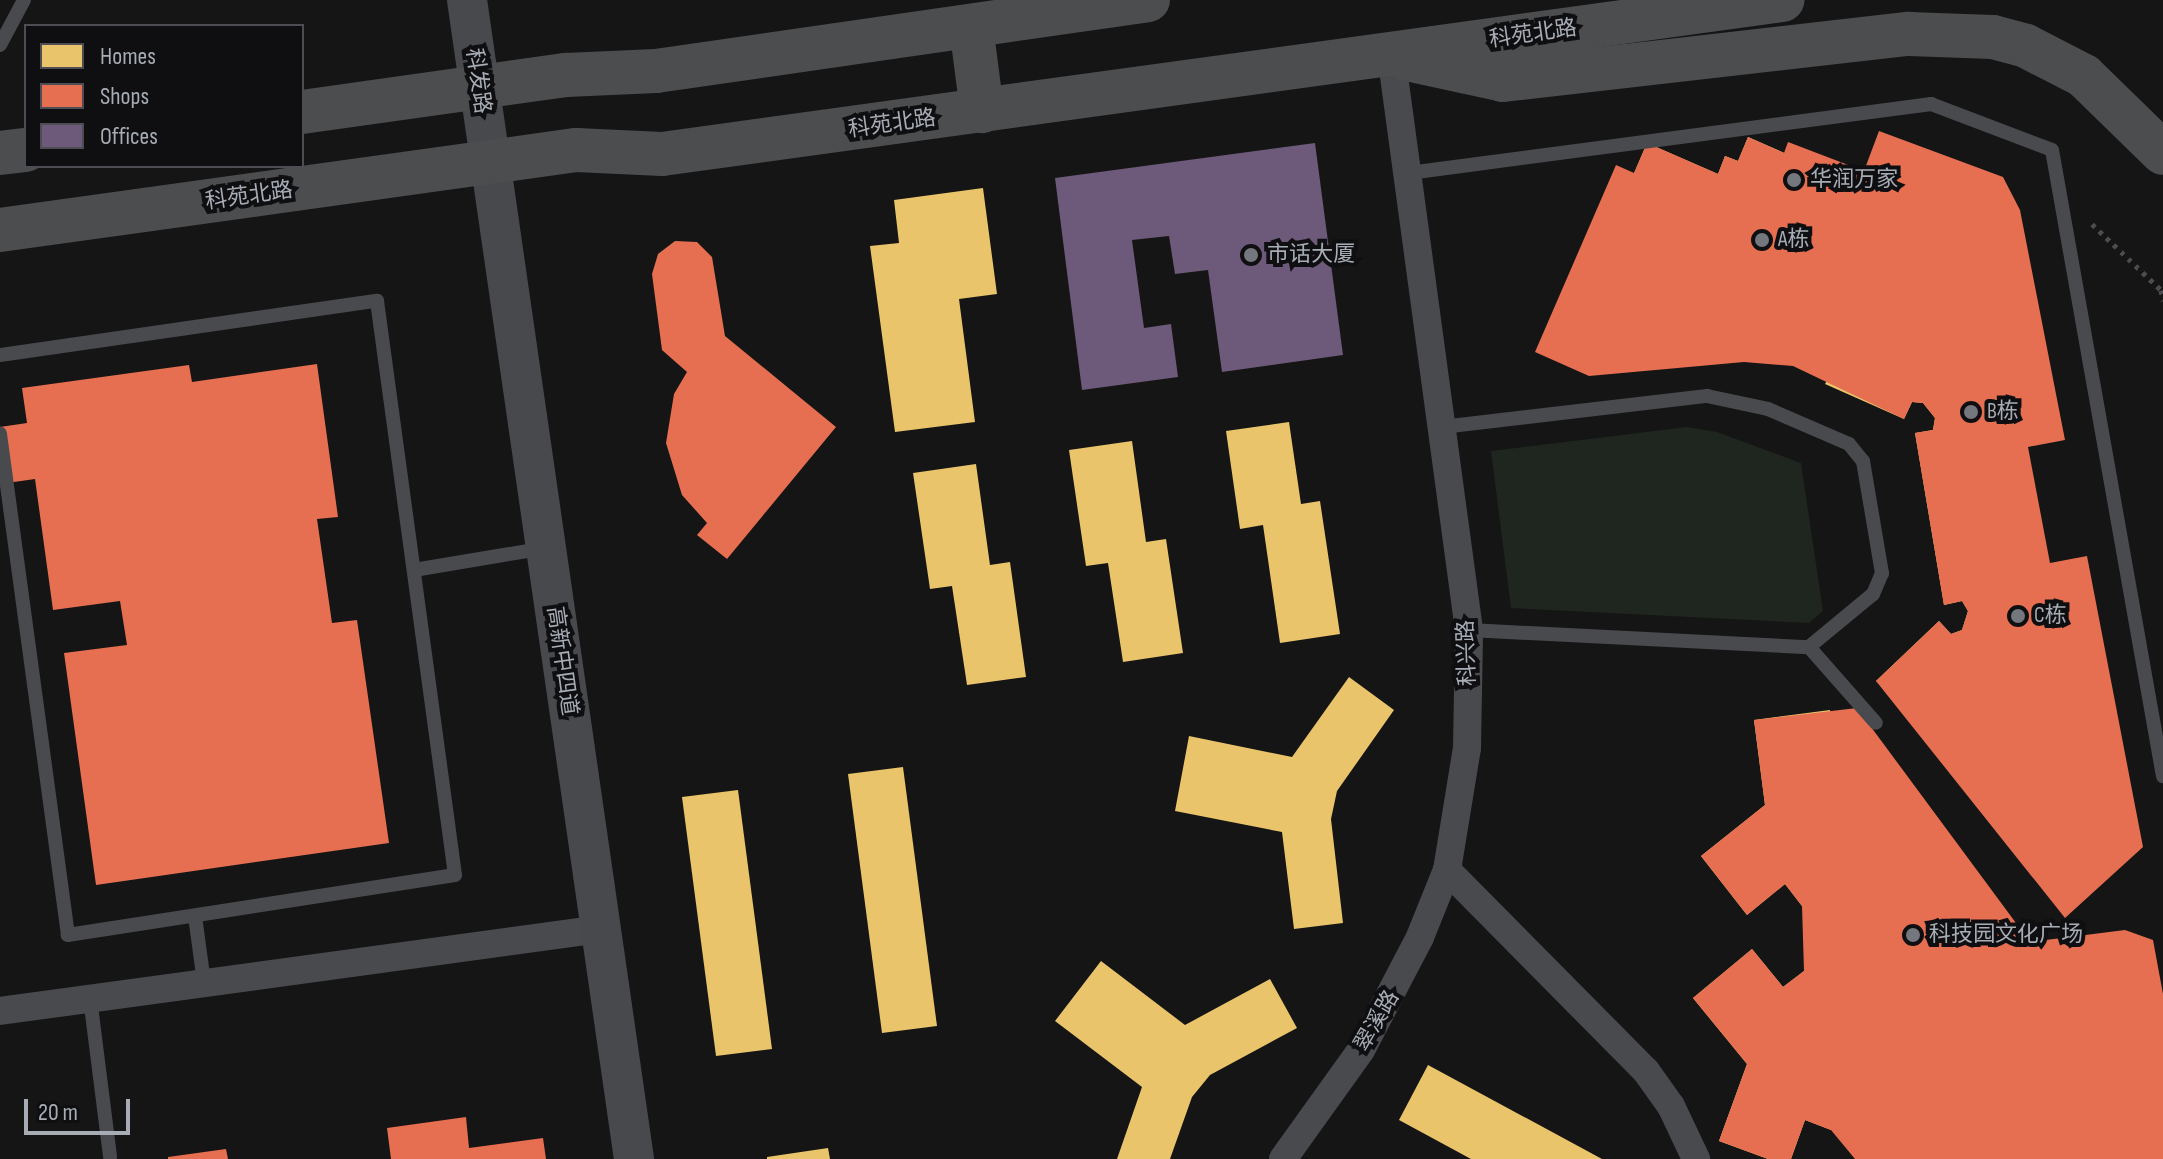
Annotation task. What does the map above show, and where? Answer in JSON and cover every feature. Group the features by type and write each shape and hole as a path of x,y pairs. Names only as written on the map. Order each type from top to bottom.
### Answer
{"main road":[{"name":"科发路","path":"467,0 490,162"},
{"path":"304,112 566,75 656,71 1148,0"},
{"name":"科苑北路","path":"0,230 576,150 662,154 1782,0"},
{"path":"971,26 982,111"},
{"path":"1391,54 1450,72 1503,80 1952,33 2026,46 2084,76 2163,153"},
{"path":"0,153 24,150"},
{"name":"高新中四道","path":"490,162 634,1159"}],"street":[{"name":"科兴路","path":"1391,54 1469,630 1467,748 1447,870"},
{"path":"1447,870 1646,1071 1671,1106 1696,1159"},
{"name":"翠溪路","path":"1283,1159 1318,1116 1393,995 1447,870"},
{"path":"0,1011 601,929"}],"lane":[{"path":"0,45 24,0"},
{"path":"1409,173 1931,104 2052,150 2163,776"},
{"path":"0,355 377,301 455,875 68,935 0,434"},
{"path":"1442,427 1707,396 1768,409 1849,444 1863,461 1882,573 1873,594 1809,647 1469,630"},
{"path":"414,570 546,548"},
{"path":"1809,647 1876,723"},
{"path":"195,916 204,983"},
{"path":"90,998 110,1157"}],"path":[{"path":"2061,196 2161,290 2163,301"}],"shaded area":[{"path":"1687,427 1717,432 1801,463 1823,611 1809,623 1511,608 1491,451"}],"building: Homes":[{"name":"A栋","path":"1748,137 1812,165 1824,232 1803,236 1806,256 1789,258 1793,283 1766,288 1774,336 1719,345 1706,263 1724,260 1727,249 1706,221 1696,222 1687,244 1617,213 1647,143 1718,174 1725,156 1738,161"},
{"path":"983,188 997,294 959,299 975,422 895,432 870,246 899,243 894,200"},
{"path":"1964,313 2026,341 2022,344 2032,402 2011,406 2015,425 1998,429 2002,453 1975,458 1992,561 2019,557 2024,581 2041,578 2044,598 2065,595 2080,654 2030,702 2016,686 2001,700 1989,688 1971,705 1952,685 1919,716 1876,681 1939,621 1951,634 1962,630 1968,611 1962,601 1944,605 1915,433 1933,430 1935,418 1923,403 1912,402 1904,419 1825,384 1855,336 1896,355 1907,330 1929,340 1937,324 1955,332"},
{"path":"1289,422 1301,504 1320,501 1340,634 1280,643 1263,525 1240,529 1226,431"},
{"path":"1132,441 1146,542 1166,539 1183,653 1123,662 1108,563 1086,566 1069,450"},
{"path":"976,464 990,565 1010,562 1026,677 967,685 952,586 930,589 913,473"},
{"path":"1349,677 1394,710 1337,791 1331,819 1343,923 1294,929 1282,832 1175,811 1189,736 1292,757"},
{"path":"1830,710 1836,760 1863,756 1867,789 1898,784 1906,845 1892,879 1852,911 1831,884 1802,906 1785,884 1747,915 1701,856 1765,805 1754,720"},
{"path":"903,767 937,1026 882,1033 848,774"},
{"path":"738,790 772,1049 716,1056 682,797"},
{"path":"1752,949 1783,987 1804,971 1824,995 1849,975 1888,1023 1894,1059 1876,1107 1844,1095 1831,1130 1805,1120 1791,1159 1768,1159 1719,1141 1747,1064 1693,998"},
{"path":"1101,961 1185,1025 1270,979 1297,1028 1210,1075 1192,1097 1170,1159 1117,1159 1142,1087 1055,1021"},
{"path":"1428,1065 1602,1159 1471,1159 1399,1120"},
{"path":"828,1148 830,1159 767,1159 767,1157"}],"building: Shops":[{"path":"1879,131 2003,177 2020,210 2065,440 2028,447 2050,563 2087,556 2143,847 2065,918 1876,681 1939,621 1951,634 1962,630 1968,611 1962,601 1944,605 1915,433 1933,430 1935,418 1923,403 1912,402 1904,419 1793,366 1744,362 1589,376 1535,352 1616,165 1634,173 1647,143 1718,174 1725,156 1738,161 1748,137 1784,153 1788,142 1864,171"},
{"path":"675,241 697,242 712,257 725,336 836,427 727,559 697,535 707,523 682,495 666,443 674,394 687,372 662,350 652,274 658,254"},
{"path":"317,364 338,517 317,519 332,623 357,620 389,843 96,885 64,653 127,645 120,601 53,610 35,479 0,484 0,427 27,423 22,388 189,365 192,382"},
{"name":"科技园文化广场","path":"1857,708 2030,942 2125,930 2153,940 2163,994 2163,1159 1855,1159 1831,1130 1805,1120 1791,1159 1768,1159 1719,1141 1747,1064 1693,998 1752,949 1783,987 1804,971 1802,906 1785,884 1747,915 1701,856 1765,805 1754,720"},
{"path":"466,1117 469,1148 543,1138 546,1159 391,1159 387,1128"},
{"path":"226,1149 228,1159 168,1159 168,1157"}],"building: Offices":[{"name":"市话大厦","path":"1315,143 1343,355 1222,372 1208,270 1175,274 1169,236 1132,240 1144,328 1171,324 1178,377 1082,390 1055,178"}],"place":[{"name":"华润万家","path":"1794,180"},
{"name":"A栋","path":"1762,240"},
{"name":"市话大厦","path":"1251,255"},
{"name":"B栋","path":"1971,412"},
{"name":"C栋","path":"2018,616"},
{"name":"科技园文化广场","path":"1913,935"}]}
